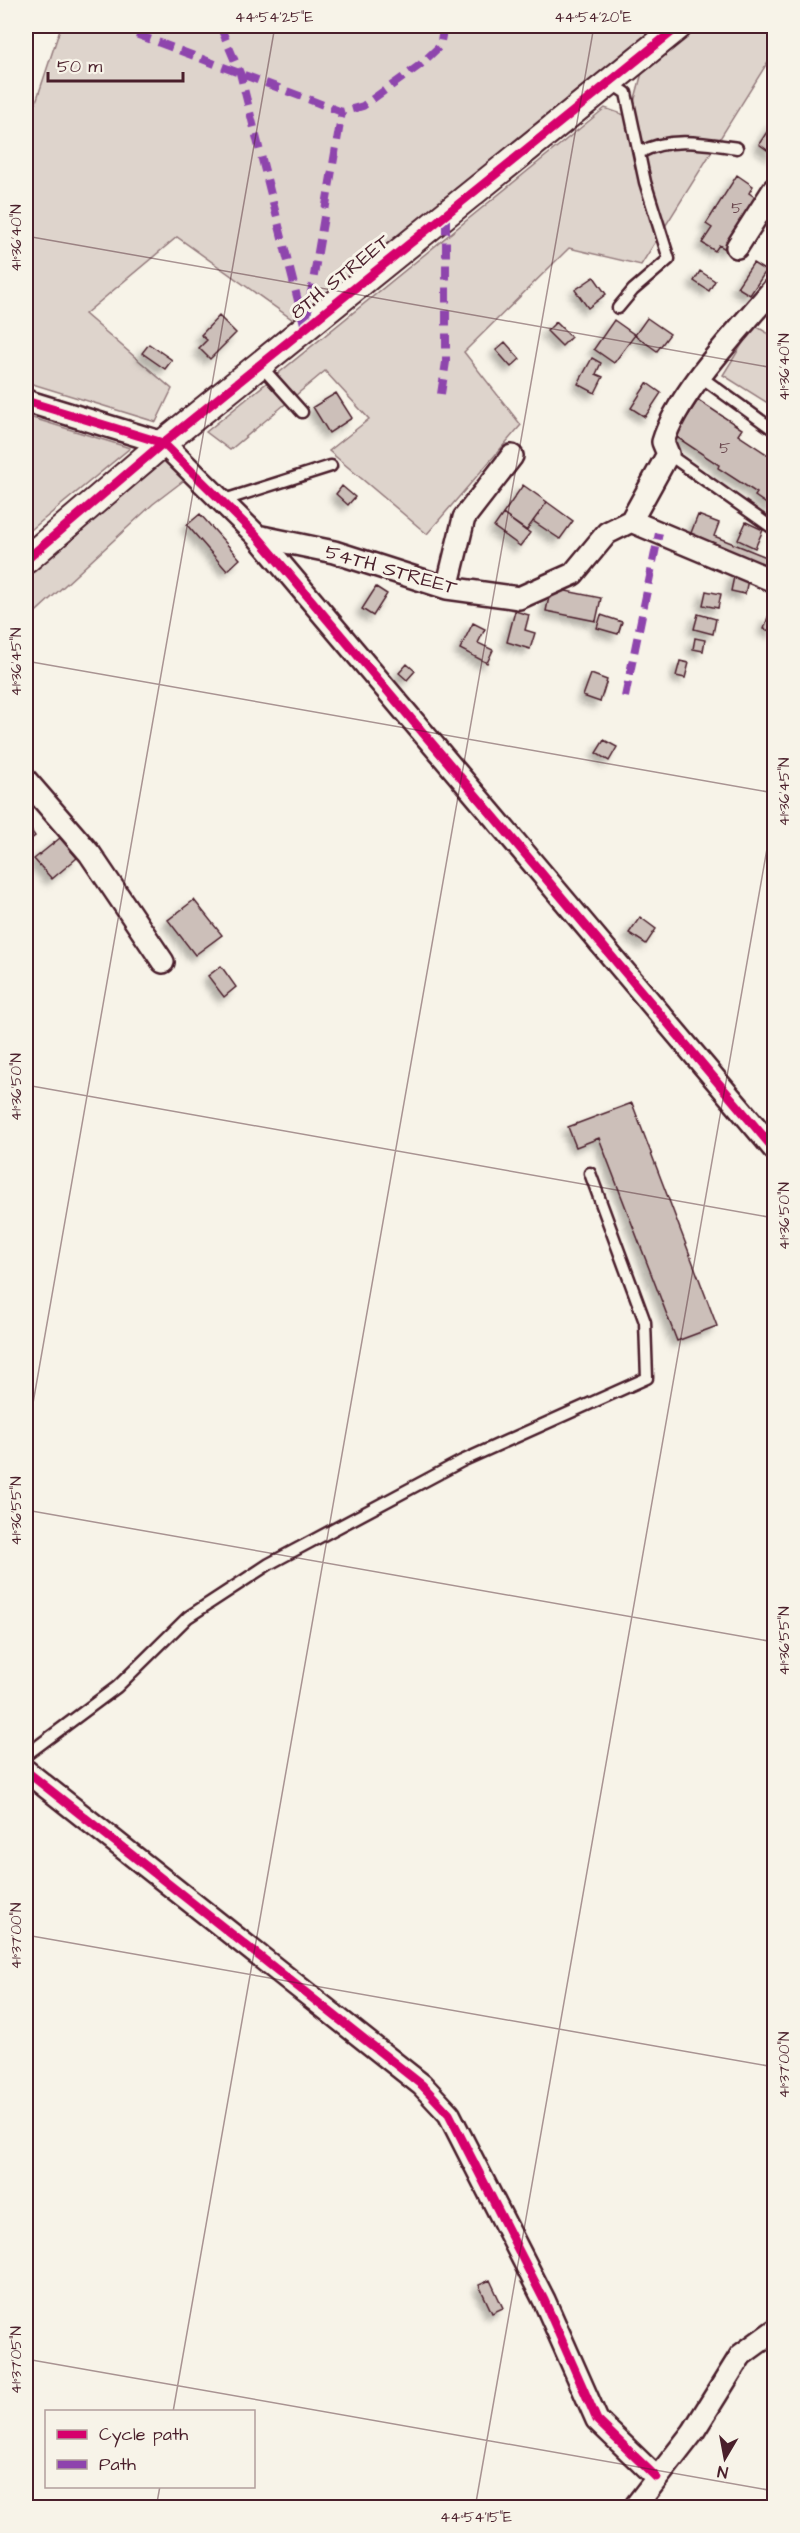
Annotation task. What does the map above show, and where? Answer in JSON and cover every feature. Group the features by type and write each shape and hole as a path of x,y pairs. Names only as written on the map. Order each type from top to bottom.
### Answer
{"street":[{"name":"8TH STREET","path":"26,560 163,443 679,26"},
{"path":"737,247 774,189"},
{"path":"774,288 700,377 667,427 663,442 668,454 631,521 774,581"},
{"path":"26,401 163,443 257,536 774,1149"},
{"path":"447,588 464,518 512,456"},
{"name":"54TH STREET","path":"257,536 334,552 447,588 519,598 573,574 607,534 631,521"},
{"path":"26,780 90,854 163,962"},
{"path":"26,1770 422,2085 449,2114 544,2300 597,2420 657,2477"},
{"path":"634,2508 693,2432 741,2355 774,2331"}],"lane":[{"path":"611,82 626,93 645,182 669,259 633,290 618,308"},
{"path":"639,153 650,147 693,141 736,148"},
{"path":"260,365 302,412"},
{"path":"700,377 774,430"},
{"path":"668,454 774,529"},
{"path":"221,501 331,466"},
{"path":"26,1755 117,1687 188,1617 269,1564 462,1461 647,1378 645,1323 590,1173"}],"shaded area":[{"path":"61,26 667,26 296,322 177,237 85,314 172,389 156,422 26,382 26,132"},
{"path":"708,26 774,26 774,52 641,265 569,248 464,352 521,425 427,534 329,451 369,419 325,371 230,450 206,432 605,108 630,117 643,69 673,41"},
{"path":"754,325 774,337 774,407 723,375"},
{"path":"26,416 130,448 26,534"},
{"path":"168,458 187,478 153,504 26,621 26,576"}],"building":[{"path":"774,121 774,155 759,144"},
{"path":"737,175 753,186 749,193 762,202 749,215 727,250 719,245 715,251 702,243 712,228 706,224"},
{"path":"753,263 766,271 750,295 737,287"},
{"path":"700,271 715,281 709,291 694,281"},
{"path":"594,277 606,294 588,308 575,290"},
{"path":"219,316 236,333 210,359 199,348 207,340 201,335"},
{"path":"647,318 670,334 657,351 635,335"},
{"path":"614,320 635,335 614,363 594,349"},
{"path":"556,322 571,337 562,346 547,331"},
{"path":"505,342 520,359 511,367 496,350"},
{"path":"149,344 172,360 165,369 142,353"},
{"path":"592,358 601,363 596,374 603,377 595,393 578,384"},
{"path":"647,383 661,393 645,417 631,408"},
{"path":"336,393 352,418 329,433 313,407"},
{"path":"698,400 742,429 738,435 774,459 774,509 755,496 757,493 675,436"},
{"path":"523,485 547,502 526,531 503,514"},
{"path":"342,486 355,497 348,505 336,494"},
{"path":"547,502 573,521 560,539 533,521"},
{"path":"200,514 240,559 227,571 187,525"},
{"path":"503,514 530,533 520,546 494,527"},
{"path":"698,515 719,523 714,536 774,560 774,573 689,538"},
{"path":"746,522 763,530 755,548 738,540"},
{"path":"735,572 749,575 745,594 731,591"},
{"path":"376,587 387,594 373,616 362,609"},
{"path":"551,588 601,598 596,621 546,611"},
{"path":"706,591 721,594 718,608 703,605"},
{"path":"515,611 529,615 525,630 535,633 530,649 507,642"},
{"path":"698,614 716,619 713,634 694,629"},
{"path":"601,615 622,622 618,634 597,628"},
{"path":"768,617 774,620 774,632 764,629"},
{"path":"473,623 485,629 478,643 493,650 487,663 460,649"},
{"path":"695,638 705,640 703,651 693,649"},
{"path":"680,661 689,663 685,678 676,676"},
{"path":"407,664 415,671 407,680 399,673"},
{"path":"591,674 607,680 600,702 583,696"},
{"path":"604,740 617,747 609,761 596,753"},
{"path":"26,823 35,836 26,843"},
{"path":"60,838 77,858 52,879 34,859"},
{"path":"194,900 222,935 195,955 168,920"},
{"path":"640,917 656,929 646,944 629,933"},
{"path":"221,966 236,987 224,997 208,976"},
{"path":"632,1103 717,1326 677,1341 599,1138 576,1147 568,1127"},
{"path":"490,2280 503,2308 492,2313 479,2285"}],"marked path":[{"path":"115,26 342,112 363,106 420,65 440,46 444,26"},
{"path":"220,26 240,73 305,328"},
{"path":"306,322 342,112"},
{"path":"441,394 446,362 446,215"},
{"path":"625,697 659,533"}],"cycle path":[{"path":"26,560 163,443 679,26"},
{"path":"26,401 163,443 257,536 774,1149"},
{"path":"26,1771 422,2085 449,2114 544,2300 597,2420 656,2477"}]}
